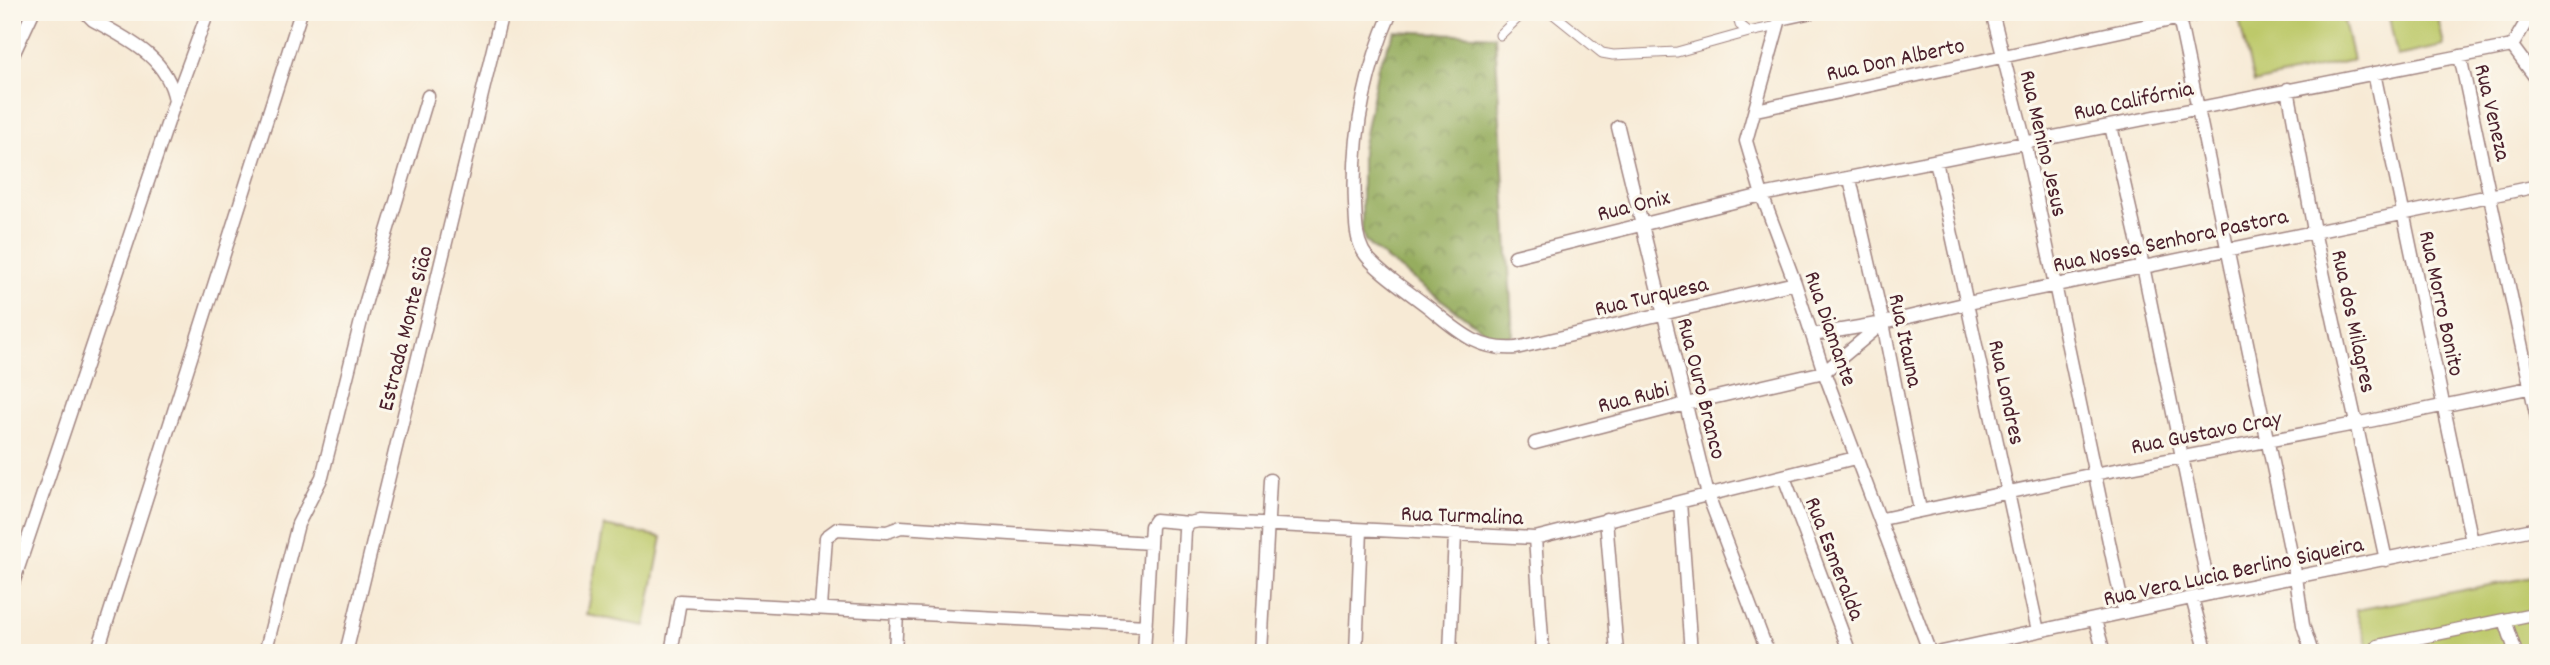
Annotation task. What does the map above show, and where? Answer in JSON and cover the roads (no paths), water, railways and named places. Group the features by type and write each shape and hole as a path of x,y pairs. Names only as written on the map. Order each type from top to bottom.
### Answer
{"street":[{"path":"12,57 33,12"},
{"path":"85,12 93,20 154,58 172,84 175,100"},
{"path":"12,586 175,100 208,12"},
{"path":"97,653 301,12"},
{"name":"Estrada Monte Sião","path":"346,653 502,12"},
{"name":"Rua Turquesa","path":"1391,12 1372,59 1359,119 1354,180 1358,240 1366,256 1459,331 1485,346 1516,348 1795,283"},
{"path":"1500,35 1524,12"},
{"path":"1551,12 1602,53 1613,55 1677,52 1749,32 1779,19 1812,12"},
{"path":"1737,12 1740,25 1749,32"},
{"name":"Rua Menino Jesus","path":"1992,12 2025,142 2124,613"},
{"name":"Rua Don Alberto","path":"1756,110 2208,12"},
{"path":"2532,12 2512,46 2538,81"},
{"path":"2179,18 2297,577 2303,625 2312,653"},
{"name":"Rua Diamante","path":"1779,19 1746,141 1762,195 1824,372 1855,458 1882,519 1930,653"},
{"name":"Rua Califórnia","path":"1762,195 2512,46"},
{"name":"Rua Veneza","path":"2460,56 2534,386 2538,423"},
{"name":"Rua Morro Bonito","path":"2374,73 2472,542"},
{"name":"Rua dos Milagres","path":"2288,89 2314,231 2386,560"},
{"path":"265,653 298,524 321,477 366,300 428,96"},
{"path":"2111,126 2143,266 2210,594"},
{"name":"Rua Ouro Branco","path":"1618,127 1708,495 1768,653"},
{"name":"Rua Londres","path":"1936,161 2038,631"},
{"name":"Rua Itauna","path":"1850,179 1883,323 1920,510"},
{"name":"Rua Nossa Senhora Pastora","path":"1812,335 1883,323 2229,248 2538,186"},
{"name":"Rua Onix","path":"1515,256 1762,195"},
{"path":"1824,372 1883,323"},
{"name":"Rua Rubi","path":"1535,443 1824,372"},
{"name":"Rua Gustavo Cray","path":"1882,519 2534,386"},
{"name":"Rua Turmalina","path":"1150,543 1154,520 1535,538 1855,458"},
{"name":"Rua Esmeralda","path":"1784,477 1850,653"},
{"path":"1261,653 1270,480"},
{"path":"1680,502 1691,653"},
{"path":"1606,519 1617,653"},
{"path":"1179,653 1185,530 1189,523"},
{"path":"821,608 826,537 837,529 887,532 901,527 1150,543 1144,653"},
{"name":"Rua Vera Lucia Berlino Siqueira","path":"1937,653 2210,594 2538,528"},
{"path":"1356,653 1361,530"},
{"path":"1450,653 1455,535"},
{"path":"1535,538 1543,653"},
{"path":"2192,598 2207,653"},
{"path":"671,653 680,601 1146,626"},
{"path":"895,653 897,613"},
{"path":"2378,646 2538,613"},
{"path":"2095,620 2104,653"},
{"path":"2505,620 2516,653"},
{"path":"2408,639 2413,653"}]}
